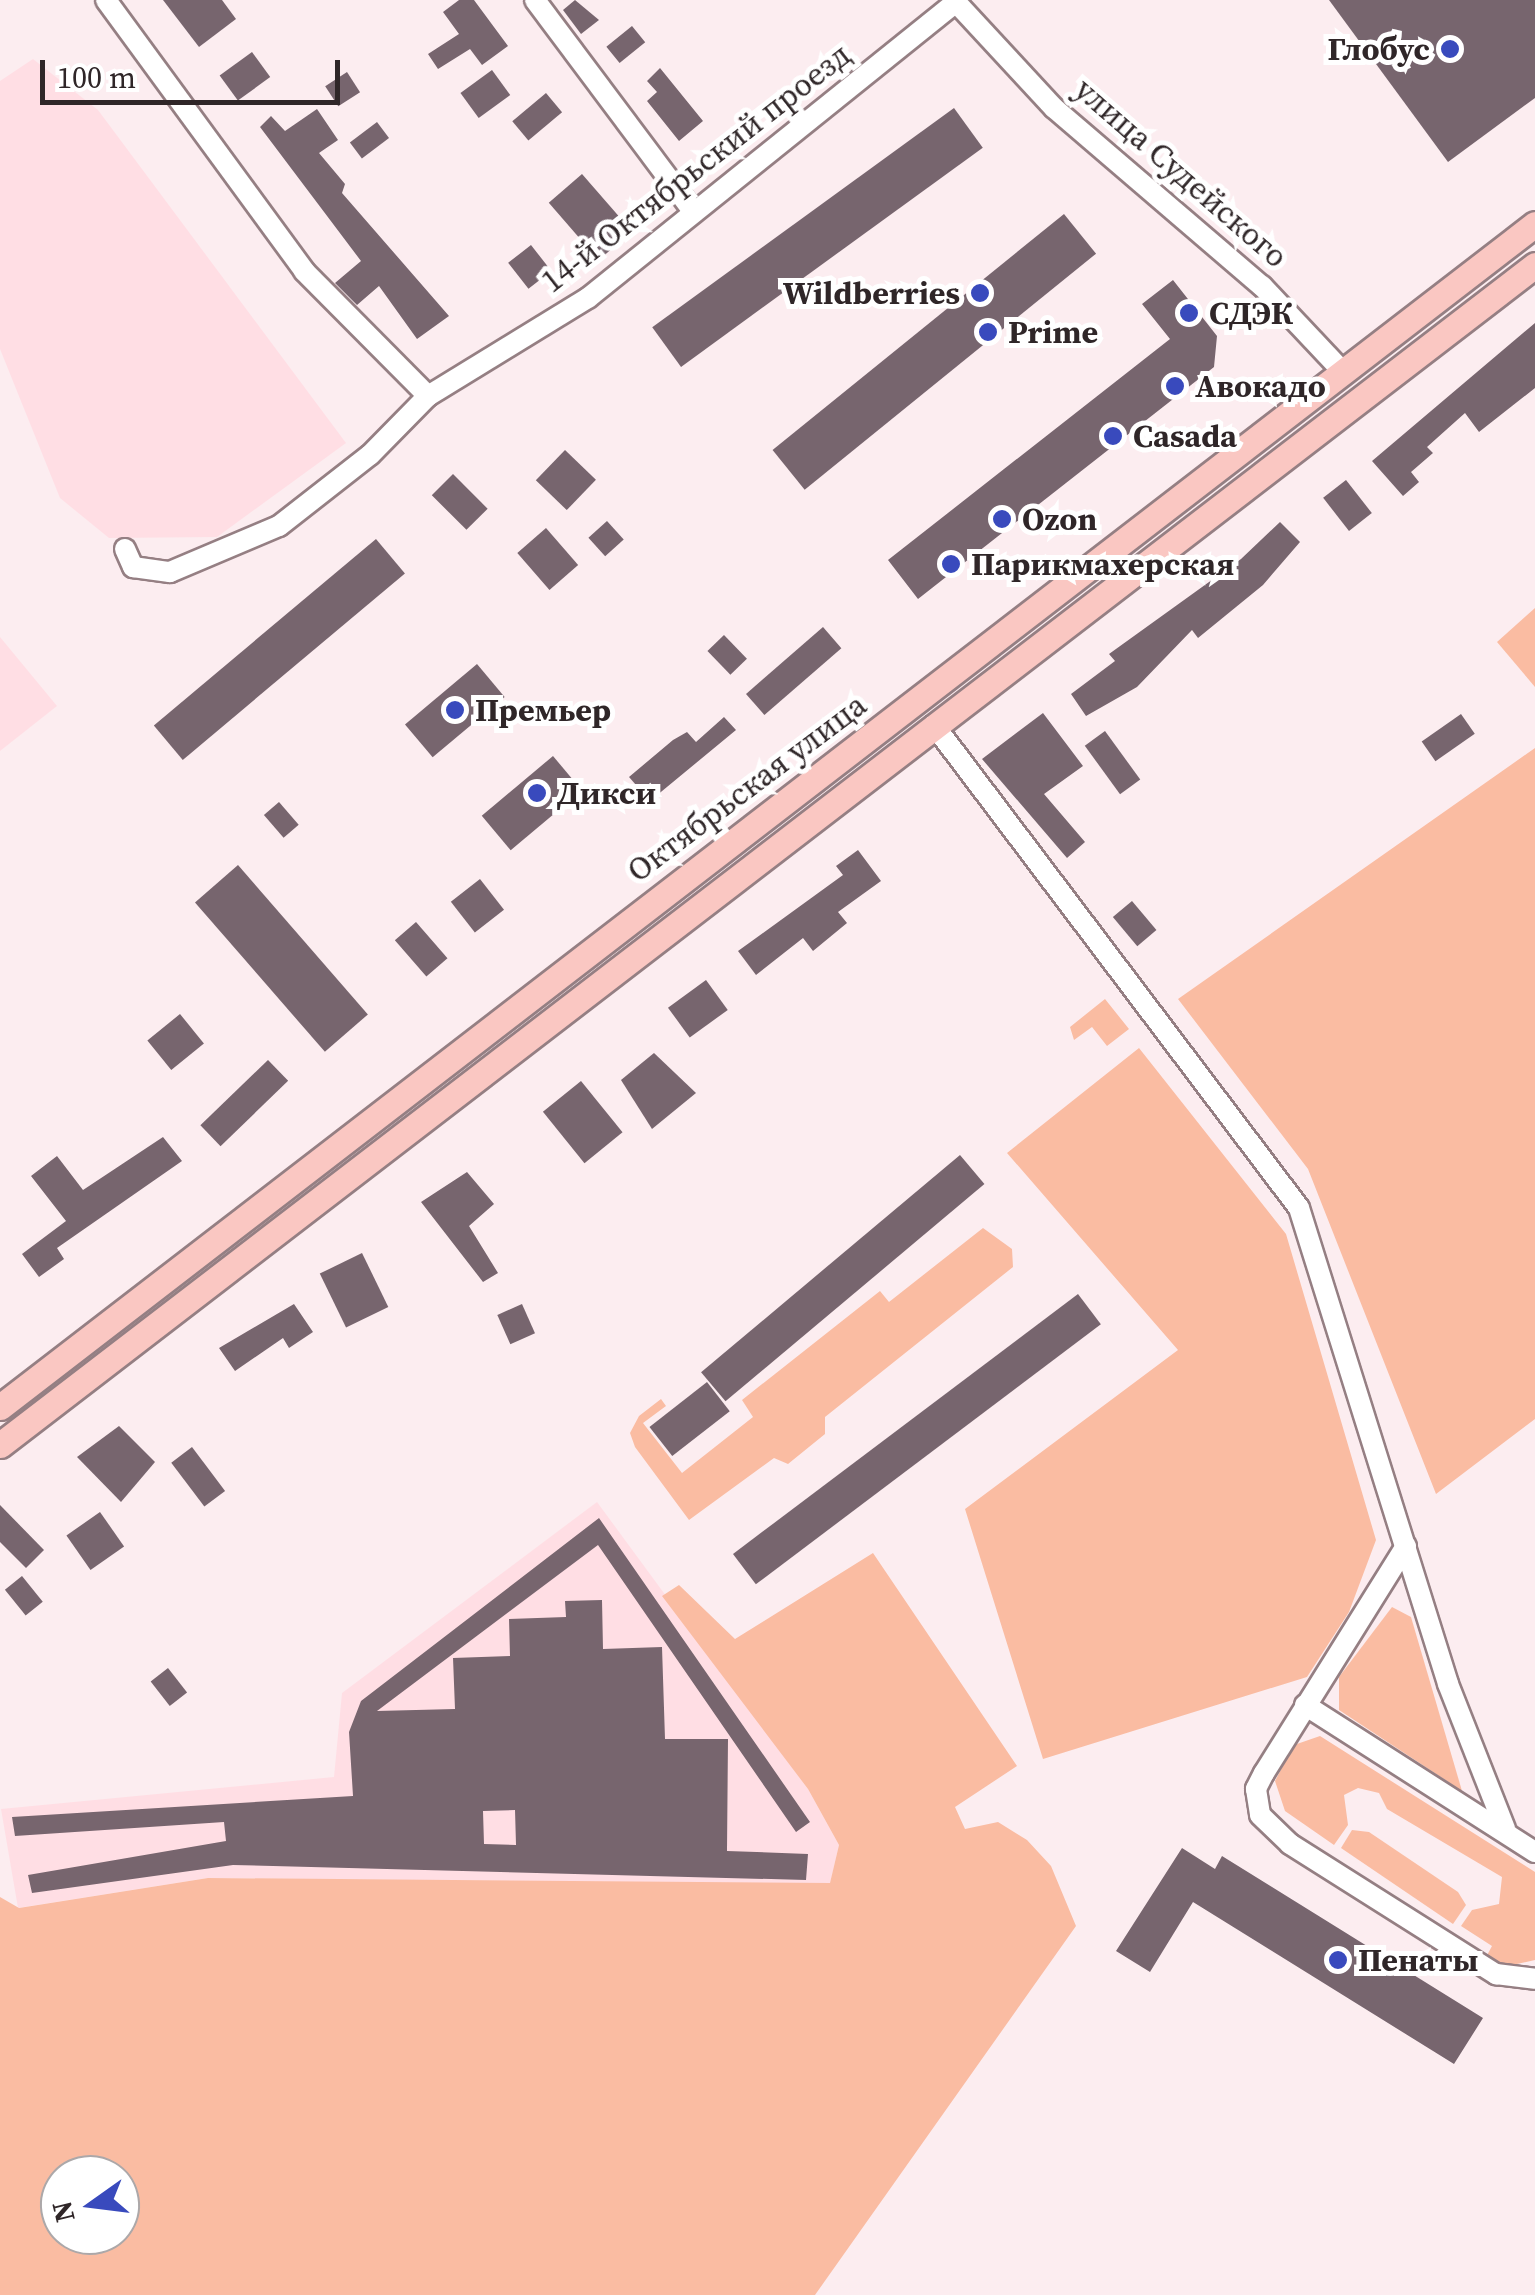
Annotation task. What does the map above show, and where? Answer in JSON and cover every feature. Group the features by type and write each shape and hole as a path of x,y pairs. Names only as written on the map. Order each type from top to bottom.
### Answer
{"main road":[{"name":"Октябрьская улица","path":"0,1408 1535,224"},
{"name":"Октябрьская улица","path":"0,1444 1535,265"},
{"name":"улица Судейского","path":"1343,372 1364,397"},
{"path":"914,701 934,724"}],"street":[{"path":"106,0 304,271 428,396"},
{"path":"535,0 692,210"},
{"name":"14-й Октябрьский проезд","path":"125,549 133,567 152,574 245,544 370,455 428,396 588,298 955,1"},
{"name":"улица Судейского","path":"955,1 1054,108 1262,286 1343,372"},
{"path":"934,724 1283,1179 1464,1730 1505,1829"},
{"path":"1406,1546 1256,1789 1260,1815 1290,1844 1496,1974 1535,1979"},
{"path":"1305,1705 1505,1829 1535,1852"}],"shaded area":[{"path":"33,59 98,110 346,443 217,537 109,538 60,498 0,349 0,81"},
{"path":"1535,608 1535,687 1497,642"},
{"path":"0,637 57,706 0,751"},
{"path":"1535,748 1535,1419 1436,1494 1308,1169 1178,999"},
{"path":"1105,999 1129,1029 1107,1046 1092,1027 1074,1040 1070,1027"},
{"path":"1139,1048 1286,1234 1376,1540 1349,1612 1307,1677 1043,1759 965,1509 1178,1350 1007,1153"},
{"path":"983,1228 1012,1249 1013,1267 825,1417 825,1434 788,1464 774,1458 689,1520 635,1447 630,1433 639,1416 661,1399 666,1406 643,1423 682,1473 753,1417 742,1400 880,1291 889,1302"},
{"path":"597,1502 808,1789 839,1845 830,1884 208,1878 18,1908 1,1809 334,1777 342,1693"},
{"path":"873,1553 1017,1766 955,1807 965,1829 998,1822 1027,1840 1051,1866 1076,1926 815,2295 0,2295 0,1897 19,1908 208,1878 830,1883 839,1845 808,1789 662,1596 679,1585 735,1639"},
{"path":"1392,1607 1411,1617 1462,1791 1339,1710 1339,1677"},
{"path":"1320,1736 1535,1872 1535,1960 1503,1967 1485,1959 1492,1946 1461,1926 1472,1910 1499,1904 1502,1877 1387,1809 1379,1793 1358,1788 1344,1795 1348,1825 1334,1845 1285,1811 1275,1781 1294,1745"},
{"path":"1352,1830 1369,1832 1458,1892 1466,1905 1453,1924 1341,1848"}],"building":[{"path":"163,0 222,0 236,19 199,47"},
{"path":"459,0 474,0 508,46 482,65 470,49 438,69 428,54 459,34 443,12"},
{"path":"575,0 599,20 581,34 563,10"},
{"name":"Глобус","path":"1329,0 1535,0 1535,98 1448,162"},
{"path":"632,26 645,42 620,63 606,47"},
{"path":"252,52 270,77 238,101 220,76"},
{"path":"660,68 703,121 679,141 647,101 657,92 647,81"},
{"path":"492,70 510,95 479,118 460,93"},
{"path":"347,72 360,92 338,106 325,86"},
{"path":"546,93 562,112 528,140 512,121"},
{"path":"954,108 983,148 681,367 652,327"},
{"path":"317,109 338,140 319,153 345,184 342,193 449,316 417,339 379,286 357,305 335,283 361,261 260,127 271,116 285,131"},
{"path":"377,122 389,138 362,158 350,142"},
{"path":"582,174 632,231 599,260 549,203"},
{"path":"1064,214 1096,254 805,490 773,450"},
{"path":"531,245 551,271 528,289 508,263"},
{"path":"1173,280 1217,336 1214,367 918,599 888,560 1170,339 1142,304"},
{"path":"1535,323 1535,388 1479,432 1465,413 1427,447 1433,453 1411,472 1419,482 1403,496 1372,461"},
{"path":"565,450 596,480 567,510 536,480"},
{"path":"453,474 488,509 466,530 432,495"},
{"path":"1346,480 1372,513 1349,531 1323,498"},
{"path":"607,521 624,540 605,556 588,538"},
{"path":"1280,522 1300,542 1263,585 1198,638 1192,630 1137,687 1086,716 1071,694 1115,661 1109,654 1241,559"},
{"path":"546,528 578,565 549,590 517,553"},
{"path":"376,539 405,573 183,760 154,725"},
{"path":"823,627 841,648 764,715 746,694"},
{"path":"724,635 747,659 730,675 707,651"},
{"name":"Премьер","path":"477,664 505,697 433,757 405,724"},
{"path":"1043,713 1083,766 1044,794 1085,842 1067,858 982,759"},
{"path":"1461,714 1475,734 1435,761 1422,742"},
{"path":"724,717 736,730 650,801 629,777 673,740 687,732 696,742"},
{"path":"1105,731 1140,780 1120,794 1085,746"},
{"path":"553,756 582,790 511,850 482,816"},
{"path":"279,802 299,825 284,838 264,815"},
{"path":"858,850 881,881 838,912 847,923 813,951 803,938 756,975 738,951 843,875 836,866"},
{"path":"238,865 368,1014 325,1052 195,902"},
{"path":"480,879 504,910 475,933 451,902"},
{"path":"1132,901 1156,930 1137,946 1113,917"},
{"path":"416,922 447,958 426,977 395,940"},
{"path":"706,980 728,1010 690,1038 668,1008"},
{"path":"180,1014 204,1044 171,1070 147,1040"},
{"path":"654,1053 696,1093 652,1129 621,1080"},
{"path":"268,1060 288,1081 221,1146 200,1125"},
{"path":"581,1081 623,1132 584,1163 543,1112"},
{"path":"163,1137 182,1161 57,1248 64,1259 39,1277 22,1254 66,1221 31,1176 57,1156 83,1190"},
{"path":"960,1155 984,1184 726,1401 701,1372"},
{"path":"467,1172 494,1204 469,1226 498,1273 483,1282 421,1202"},
{"path":"362,1253 388,1307 346,1328 320,1274"},
{"path":"1078,1294 1101,1324 756,1584 733,1554"},
{"path":"294,1304 313,1332 289,1348 283,1338 235,1371 219,1348"},
{"path":"522,1304 535,1333 510,1344 497,1315"},
{"path":"707,1382 730,1411 672,1456 649,1427"},
{"path":"119,1426 155,1462 121,1502 77,1457"},
{"path":"192,1447 225,1491 204,1507 171,1463"},
{"path":"0,1505 44,1550 26,1568 0,1542"},
{"path":"100,1512 124,1546 91,1570 66,1536"},
{"path":"599,1518 810,1822 796,1832 598,1545 377,1711 455,1709 453,1658 510,1656 509,1619 566,1617 565,1601 602,1600 603,1649 662,1647 665,1739 728,1739 727,1851 808,1854 806,1880 233,1865 32,1893 28,1875 226,1841 224,1822 15,1836 12,1817 353,1796 349,1732 361,1701","holes":["515,1810 516,1845 484,1844 483,1811"]},
{"path":"22,1576 43,1602 26,1615 5,1590"},
{"path":"168,1668 187,1692 170,1706 151,1682"},
{"name":"Пенаты","path":"1182,1848 1215,1869 1222,1856 1483,2018 1454,2064 1193,1902 1150,1972 1116,1951"}],"place":[{"name":"Глобус","path":"1450,49"},
{"name":"Wildberries","path":"980,293"},
{"name":"СДЭК","path":"1189,313"},
{"name":"Prime","path":"988,332"},
{"name":"Авокадо","path":"1175,386"},
{"name":"Casada","path":"1113,436"},
{"name":"Ozon","path":"1002,519"},
{"name":"Парикмахерская","path":"951,564"},
{"name":"Премьер","path":"455,710"},
{"name":"Дикси","path":"537,793"},
{"name":"Пенаты","path":"1338,1960"}]}
